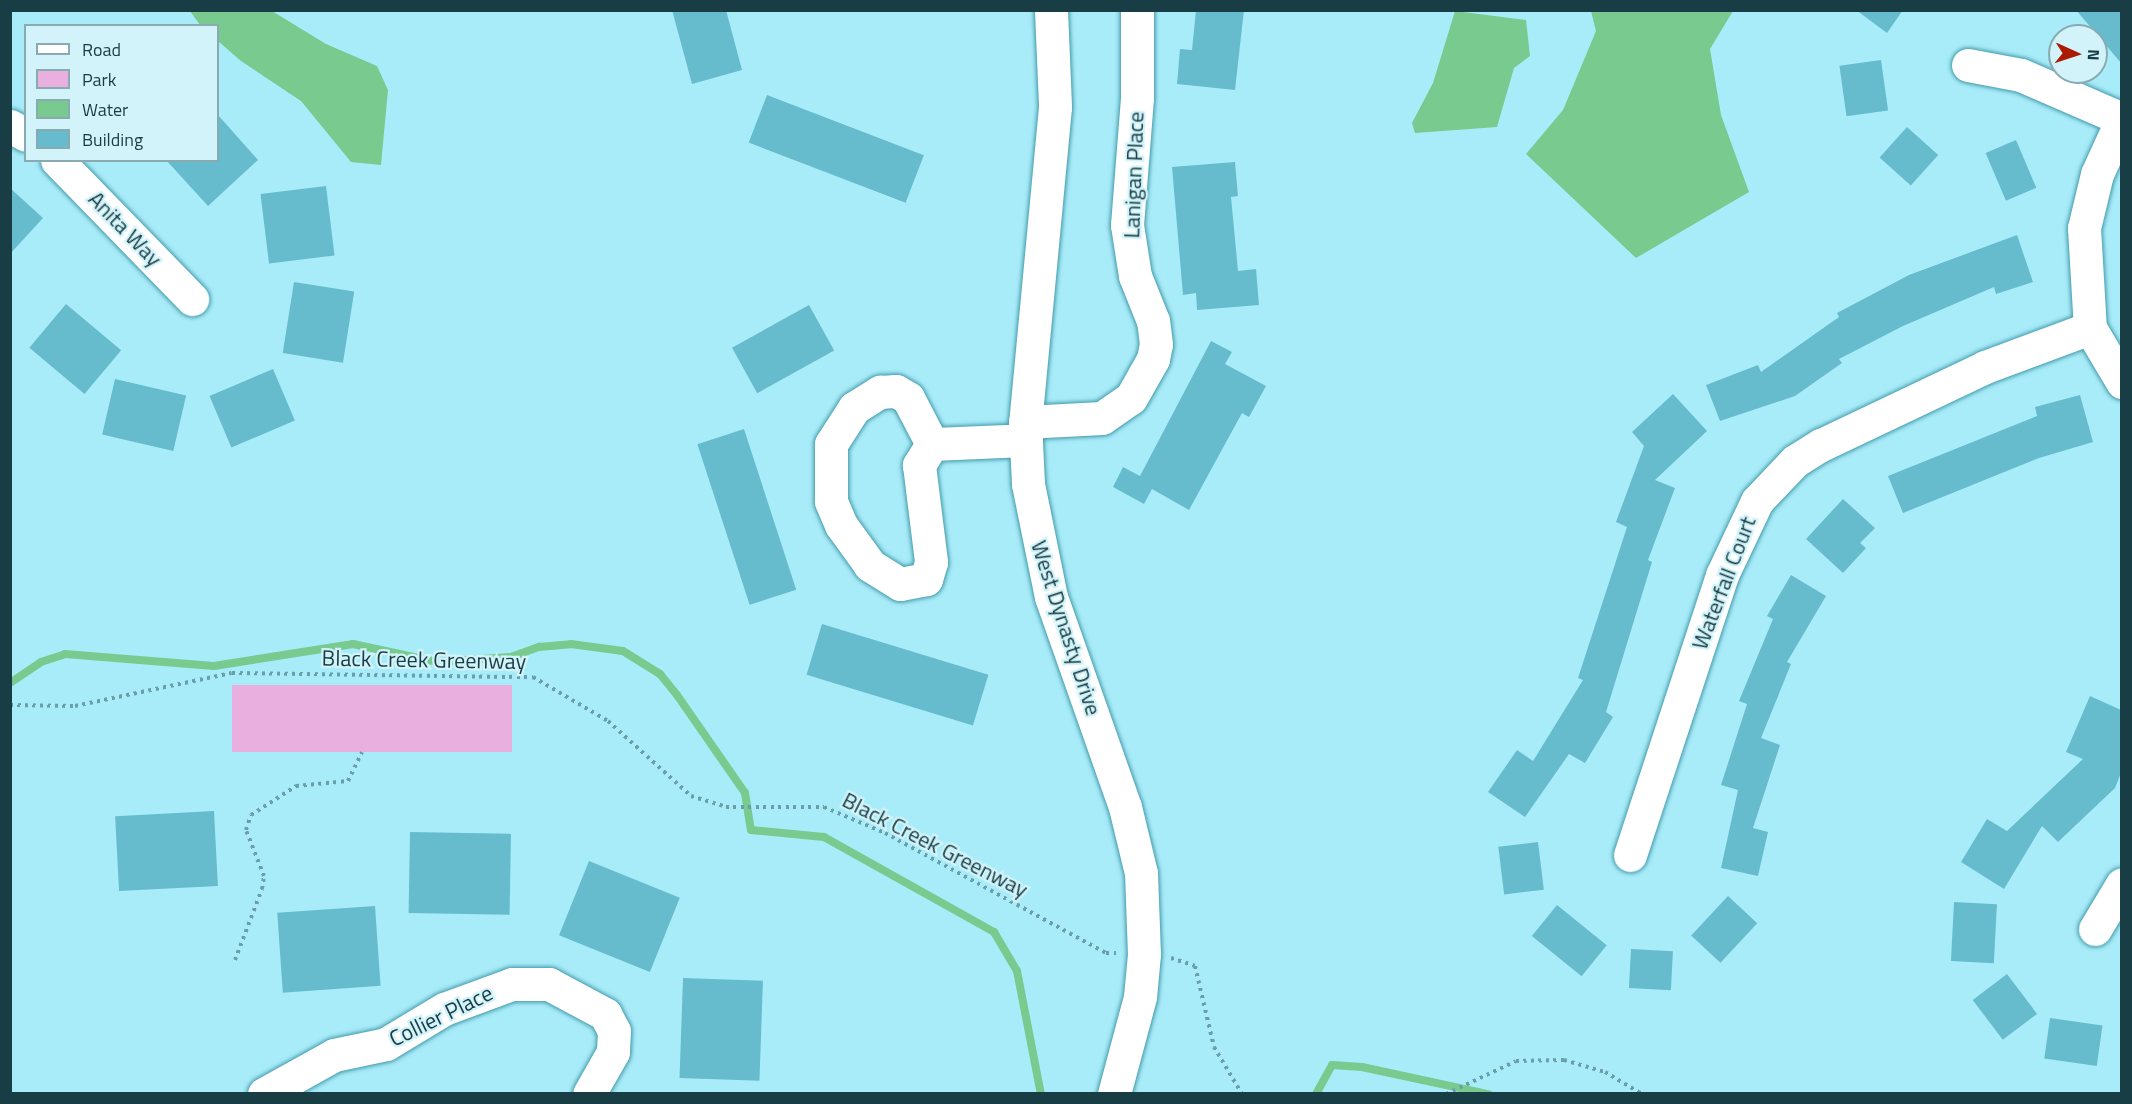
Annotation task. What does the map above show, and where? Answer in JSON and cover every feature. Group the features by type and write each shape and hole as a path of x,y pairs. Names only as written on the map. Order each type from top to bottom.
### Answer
{"street":[{"name":"West Dynasty Drive","path":"1051,10 1055,107 1025,431 1028,484 1042,564 1125,807 1141,873 1144,954 1140,998 1114,1094"},
{"name":"Lanigan Place","path":"932,444 1102,418 1131,398 1153,358 1156,344 1153,321 1135,276 1127,225 1137,97 1137,10"},
{"path":"1968,65 2031,78 2121,119 2097,174 2084,228 2090,328 2121,382"},
{"path":"10,126 24,134"},
{"name":"Anita Way","path":"59,162 192,299"},
{"name":"Waterfall Court","path":"1630,855 1722,575 1757,501 1795,462 1821,445 1985,367 2090,328"},
{"path":"896,391 908,398 932,444 919,465 931,562 926,579 900,584 870,566 841,525 831,501 831,444 854,408 880,392 896,391"},
{"path":"2095,929 2121,885"},
{"name":"Collier Place","path":"264,1094 334,1055 386,1044 444,1009 512,984 549,984 605,1014 614,1031 613,1052 589,1094"}],"path":[{"name":"Black Creek Greenway","path":"10,705 75,706 232,673 533,677 608,721 691,796 731,807 824,807 885,833 1106,953 1123,952"},
{"path":"235,960 262,889 264,876 246,830 251,815 303,783 348,781 362,752"},
{"path":"1175,958 1195,966 1203,982 1215,1047 1242,1094"},
{"path":"1447,1092 1516,1060 1564,1060 1605,1072 1642,1094"}],"green space":[{"path":"232,685 512,685 512,752 232,752"}],"water":[{"path":"190,11 272,11 326,44 377,66 388,90 381,165 351,162 301,101 241,61 219,42 219,24 199,24"},
{"path":"1455,11 1526,20 1530,56 1514,68 1497,127 1415,133 1412,123 1433,83"},
{"path":"1591,11 1733,11 1710,49 1721,115 1749,192 1636,258 1526,154 1563,110 1596,31"}],"building":[{"path":"672,10 726,10 742,70 692,84"},
{"path":"1196,10 1244,10 1235,90 1177,84 1180,49 1192,50"},
{"path":"1856,10 1903,10 1887,33"},
{"path":"2076,10 2121,10 2121,63 2108,48 2108,24 2088,24"},
{"path":"1881,60 1888,111 1847,116 1839,66"},
{"path":"767,95 924,155 906,203 749,143"},
{"path":"219,116 258,160 208,206 168,162 219,162"},
{"path":"1907,127 1938,155 1911,186 1880,157"},
{"path":"2016,140 2036,188 2006,201 1986,153"},
{"path":"1235,162 1238,196 1231,197 1238,271 1256,269 1259,305 1197,310 1196,293 1183,295 1172,167"},
{"path":"326,186 335,255 269,264 260,194"},
{"path":"10,188 43,218 10,254"},
{"path":"2017,235 2033,282 1996,294 1994,287 1903,326 1839,359 1842,363 1795,396 1720,421 1706,385 1758,365 1761,372 1839,317 1837,313 1909,275"},
{"path":"294,282 354,292 343,363 283,353"},
{"path":"66,304 121,350 85,394 29,348"},
{"path":"809,305 834,350 757,393 732,348"},
{"path":"1211,341 1232,352 1225,364 1266,386 1249,417 1242,413 1189,510 1152,489 1144,504 1113,487 1123,467 1140,476"},
{"path":"273,369 295,421 231,448 209,396"},
{"path":"115,379 186,395 173,451 102,435"},
{"path":"1673,394 1707,431 1655,480 1675,488 1648,560 1652,562 1606,712 1613,717 1585,763 1569,754 1525,817 1488,792 1517,750 1533,761 1583,680 1578,678 1627,527 1616,522 1644,446 1632,432"},
{"path":"2080,395 2093,442 2039,458 1903,513 1888,476 2037,416 2035,407"},
{"path":"744,429 796,590 750,605 697,444"},
{"path":"1843,499 1875,528 1860,543 1866,548 1843,573 1806,539"},
{"path":"1791,575 1826,596 1787,662 1791,664 1761,738 1780,745 1753,828 1768,832 1758,876 1721,868 1738,790 1721,785 1747,704 1739,701 1773,619 1767,616"},
{"path":"822,624 988,675 973,726 807,675"},
{"path":"2090,696 2121,710 2121,773 2115,788 2058,842 2042,826 2004,889 1961,862 1987,819 2007,831 2083,759 2066,752"},
{"path":"214,811 218,886 119,891 115,816"},
{"path":"410,832 511,834 510,915 409,913"},
{"path":"1538,842 1544,890 1504,895 1498,847"},
{"path":"589,861 680,898 650,972 559,935"},
{"path":"1728,896 1757,923 1720,963 1691,935"},
{"path":"1954,902 1997,904 1994,963 1951,961"},
{"path":"1557,905 1607,945 1582,976 1532,936"},
{"path":"375,906 381,986 283,993 277,913"},
{"path":"1631,949 1673,951 1671,990 1629,988"},
{"path":"2007,974 2037,1014 2003,1040 1973,1000"},
{"path":"683,978 763,981 759,1081 680,1078"},
{"path":"2050,1018 2102,1025 2097,1066 2044,1059"}],"waterway":[{"path":"10,683 41,662 65,654 214,666 353,644 438,662 511,657 539,647 571,644 623,651 660,674 677,695 745,793 751,830 824,837 994,932 1017,971 1041,1094"},
{"path":"1316,1094 1332,1065 1362,1067 1488,1094"}]}
